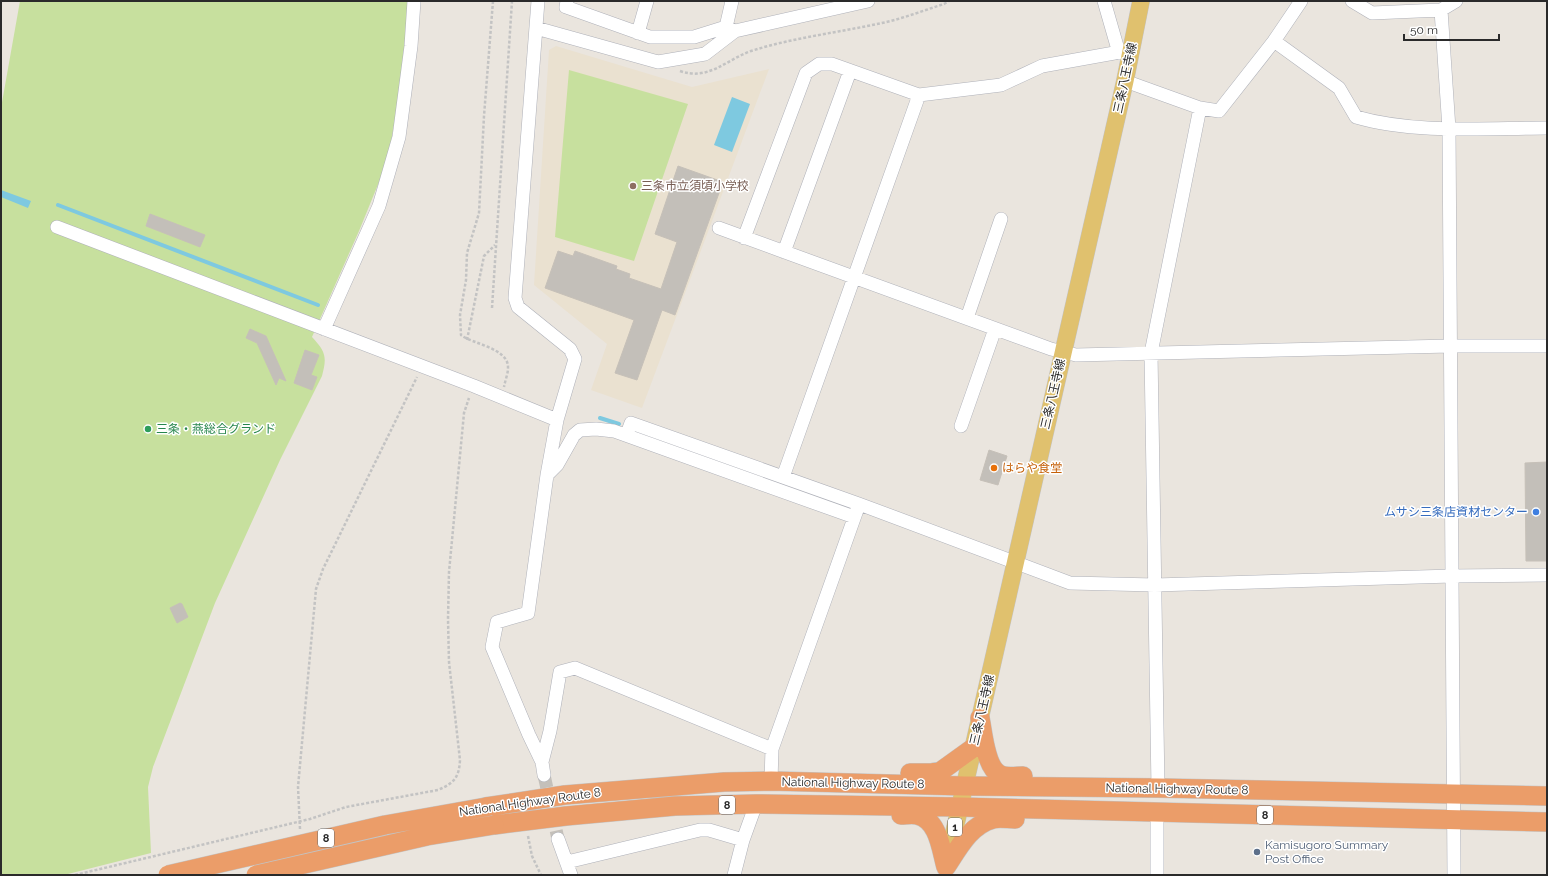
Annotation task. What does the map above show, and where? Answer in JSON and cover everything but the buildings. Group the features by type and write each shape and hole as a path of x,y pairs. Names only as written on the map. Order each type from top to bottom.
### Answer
{"highway":[{"path":"980,718 986,752 990,762 998,774 1007,776 1064,777 1103,788"},
{"path":"859,783 874,773 931,773 941,771 973,748"},
{"name":"National Highway Route 8","path":"168,875 378,827 486,807 565,795 724,782 771,781 964,786 1158,788 1547,796"},
{"path":"829,804 847,814 916,815 922,817 935,830 940,841 946,871"},
{"name":"National Highway Route 8","path":"256,875 421,838 494,825 566,816 675,806 829,804 1454,821 1547,822"},
{"path":"946,871 967,836 977,827 993,819 1053,818 1075,810"}],"main road":[{"name":"三条八王寺線","path":"964,786 1125,81 1125,52 1141,1"},
{"name":"1","path":"946,871 964,786"}],"street":[{"path":"324,329 379,206 399,137 411,46 414,1"},
{"path":"538,1 515,298 518,307 570,349 575,359 557,420 547,475 528,613 498,622 492,647 542,762 544,775"},
{"path":"567,1 566,7 650,37 694,37 868,1"},
{"path":"638,33 647,1"},
{"path":"536,28 658,62 705,54 730,29 732,1"},
{"path":"744,238 806,73 820,64 832,64 919,95 1001,85 1042,66 1125,52 1104,1"},
{"path":"1125,81 1200,108 1219,111 1274,41 1301,1"},
{"path":"1352,1 1372,13 1441,10 1456,1"},
{"path":"1441,10 1449,129 1454,875"},
{"path":"1274,41 1339,88 1356,118 1376,123 1449,129 1547,128"},
{"path":"784,252 850,71"},
{"path":"783,477 853,276 919,95"},
{"path":"1158,788 1151,353 1200,108"},
{"path":"967,318 1000,219"},
{"path":"57,227 474,386 557,420"},
{"path":"719,228 995,329 1076,355 1450,346 1547,346"},
{"path":"961,426 995,329"},
{"path":"627,434 631,423 859,504 1070,583 1154,585 1452,576 1547,575"},
{"path":"547,475 557,465 574,435 580,430 596,429 614,431 627,434 854,517"},
{"path":"771,781 772,750 859,504"},
{"path":"542,762 550,731 560,672 576,668 772,750"},
{"path":"734,875 743,840 756,804"},
{"path":"1157,812 1157,875"},
{"path":"567,862 700,830 709,830 743,840"},
{"path":"558,839 571,875"}],"path":[{"path":"493,1 484,116 479,213 467,253 466,280 460,315 461,335 467,340 490,347 501,354 507,362 508,367 501,397"},
{"path":"492,308 512,1"},
{"path":"658,62 689,74 707,73 750,52 799,39 878,24 944,4 949,1"},
{"path":"467,340 484,256 496,244"},
{"path":"300,836 298,787 316,589 323,569 422,366"},
{"path":"75,875 300,821 346,807 438,790 448,786 455,779 460,770 460,747 449,662 449,572 464,413 474,386"},
{"path":"528,832 528,840 532,856 541,875"}],"shaded area":[{"name":"三条市立須頃小学校","path":"556,46 692,87 769,69 642,408 591,390 607,344 534,285 549,50"}],"green space":[{"name":"三条・燕総合グランド","path":"20,1 410,1 396,113 388,160 359,231 312,337 323,351 325,364 322,376 280,460 215,603 153,767 148,787 151,853 64,875 1,875 1,108"},
{"path":"569,70 688,104 634,261 555,237"}],"water":[{"path":"732,97 750,104 732,152 714,145"},
{"path":"1,190 31,201 28,208 1,197"}],"waterway":[{"path":"58,205 318,305"},
{"path":"600,418 619,424"}],"tunnel":[{"path":"544,775 558,839"}],"place":[{"name":"三条市立須頃小学校","path":"633,186"},
{"name":"三条・燕総合グランド","path":"148,429"},
{"name":"はらや食堂","path":"994,468"},
{"name":"ムサシ三条店資材センター","path":"1536,512"},
{"name":"Kamisugoro Summary Post Office","path":"1257,852"}]}
